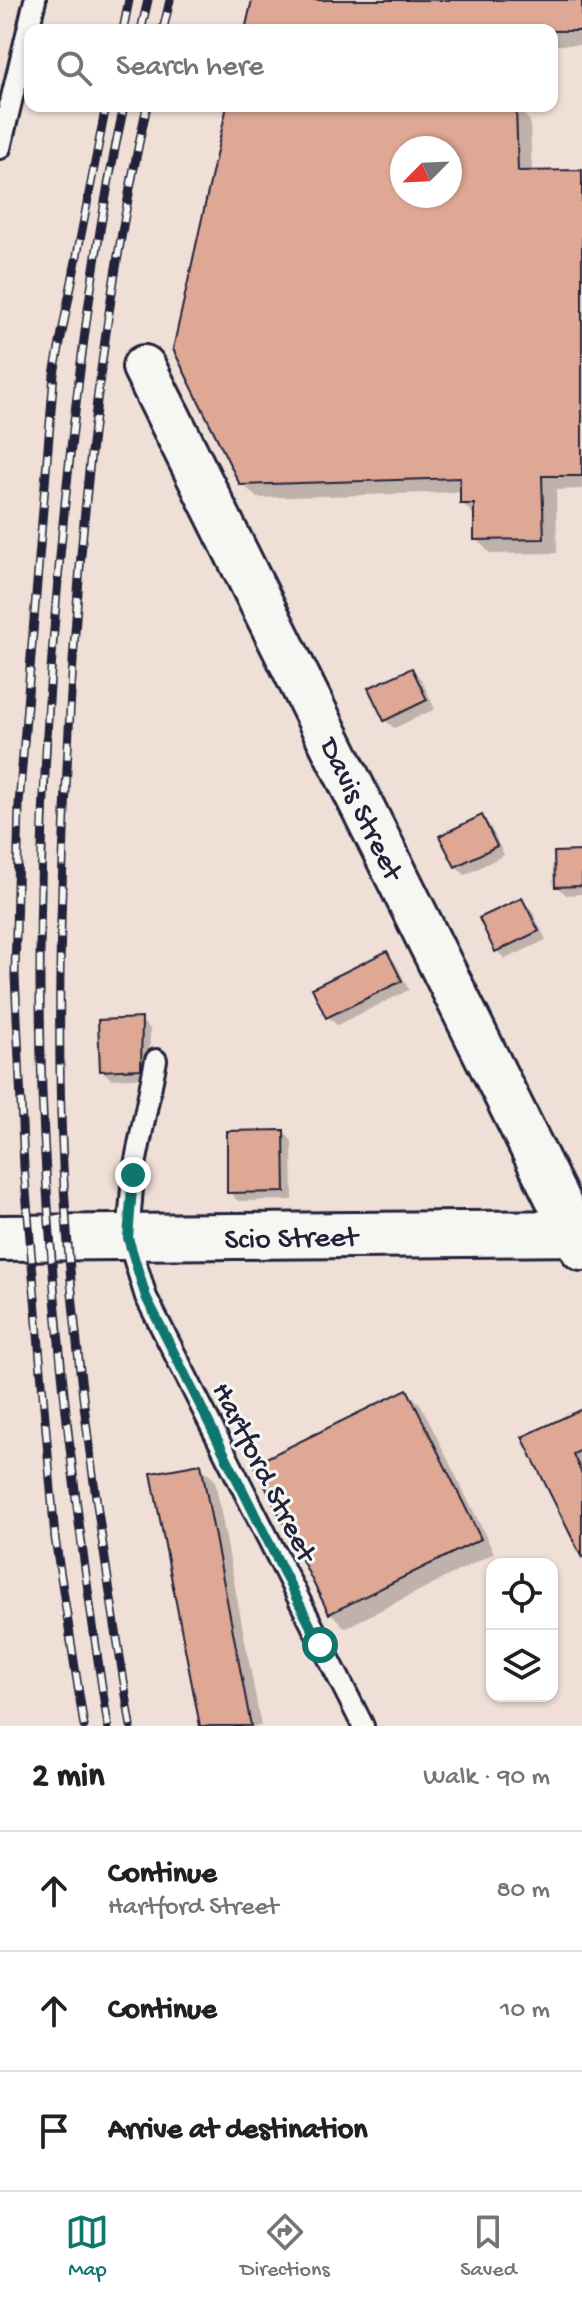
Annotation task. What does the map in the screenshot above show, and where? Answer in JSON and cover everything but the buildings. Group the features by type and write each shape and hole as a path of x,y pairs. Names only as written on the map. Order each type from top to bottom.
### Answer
{"street":[{"name":"Davis Street","path":"144,367 579,1238"},
{"name":"Scio Street","path":"0,1238 579,1238"}],"lane":[{"path":"29,24 35,0"},
{"path":"0,148 24,47"},
{"path":"128,1238 133,1175 156,1060"},
{"name":"Hartford Street","path":"128,1238 146,1297 363,1726"}],"railway":[{"path":"124,24 129,0"},
{"path":"142,24 148,0"},
{"path":"164,24 170,0"},
{"path":"84,1726 55,1538 24,1167 15,975 19,804 54,374 105,112"},
{"path":"108,1726 75,1489 51,1251 42,1091 40,944 52,650 65,503 89,303 123,112"},
{"path":"131,1726 99,1516 73,1306 63,1165 60,1008 68,748 85,506 116,265 146,112"}],"route":[{"path":"133,1175 128,1238 146,1297 320,1645"}]}
